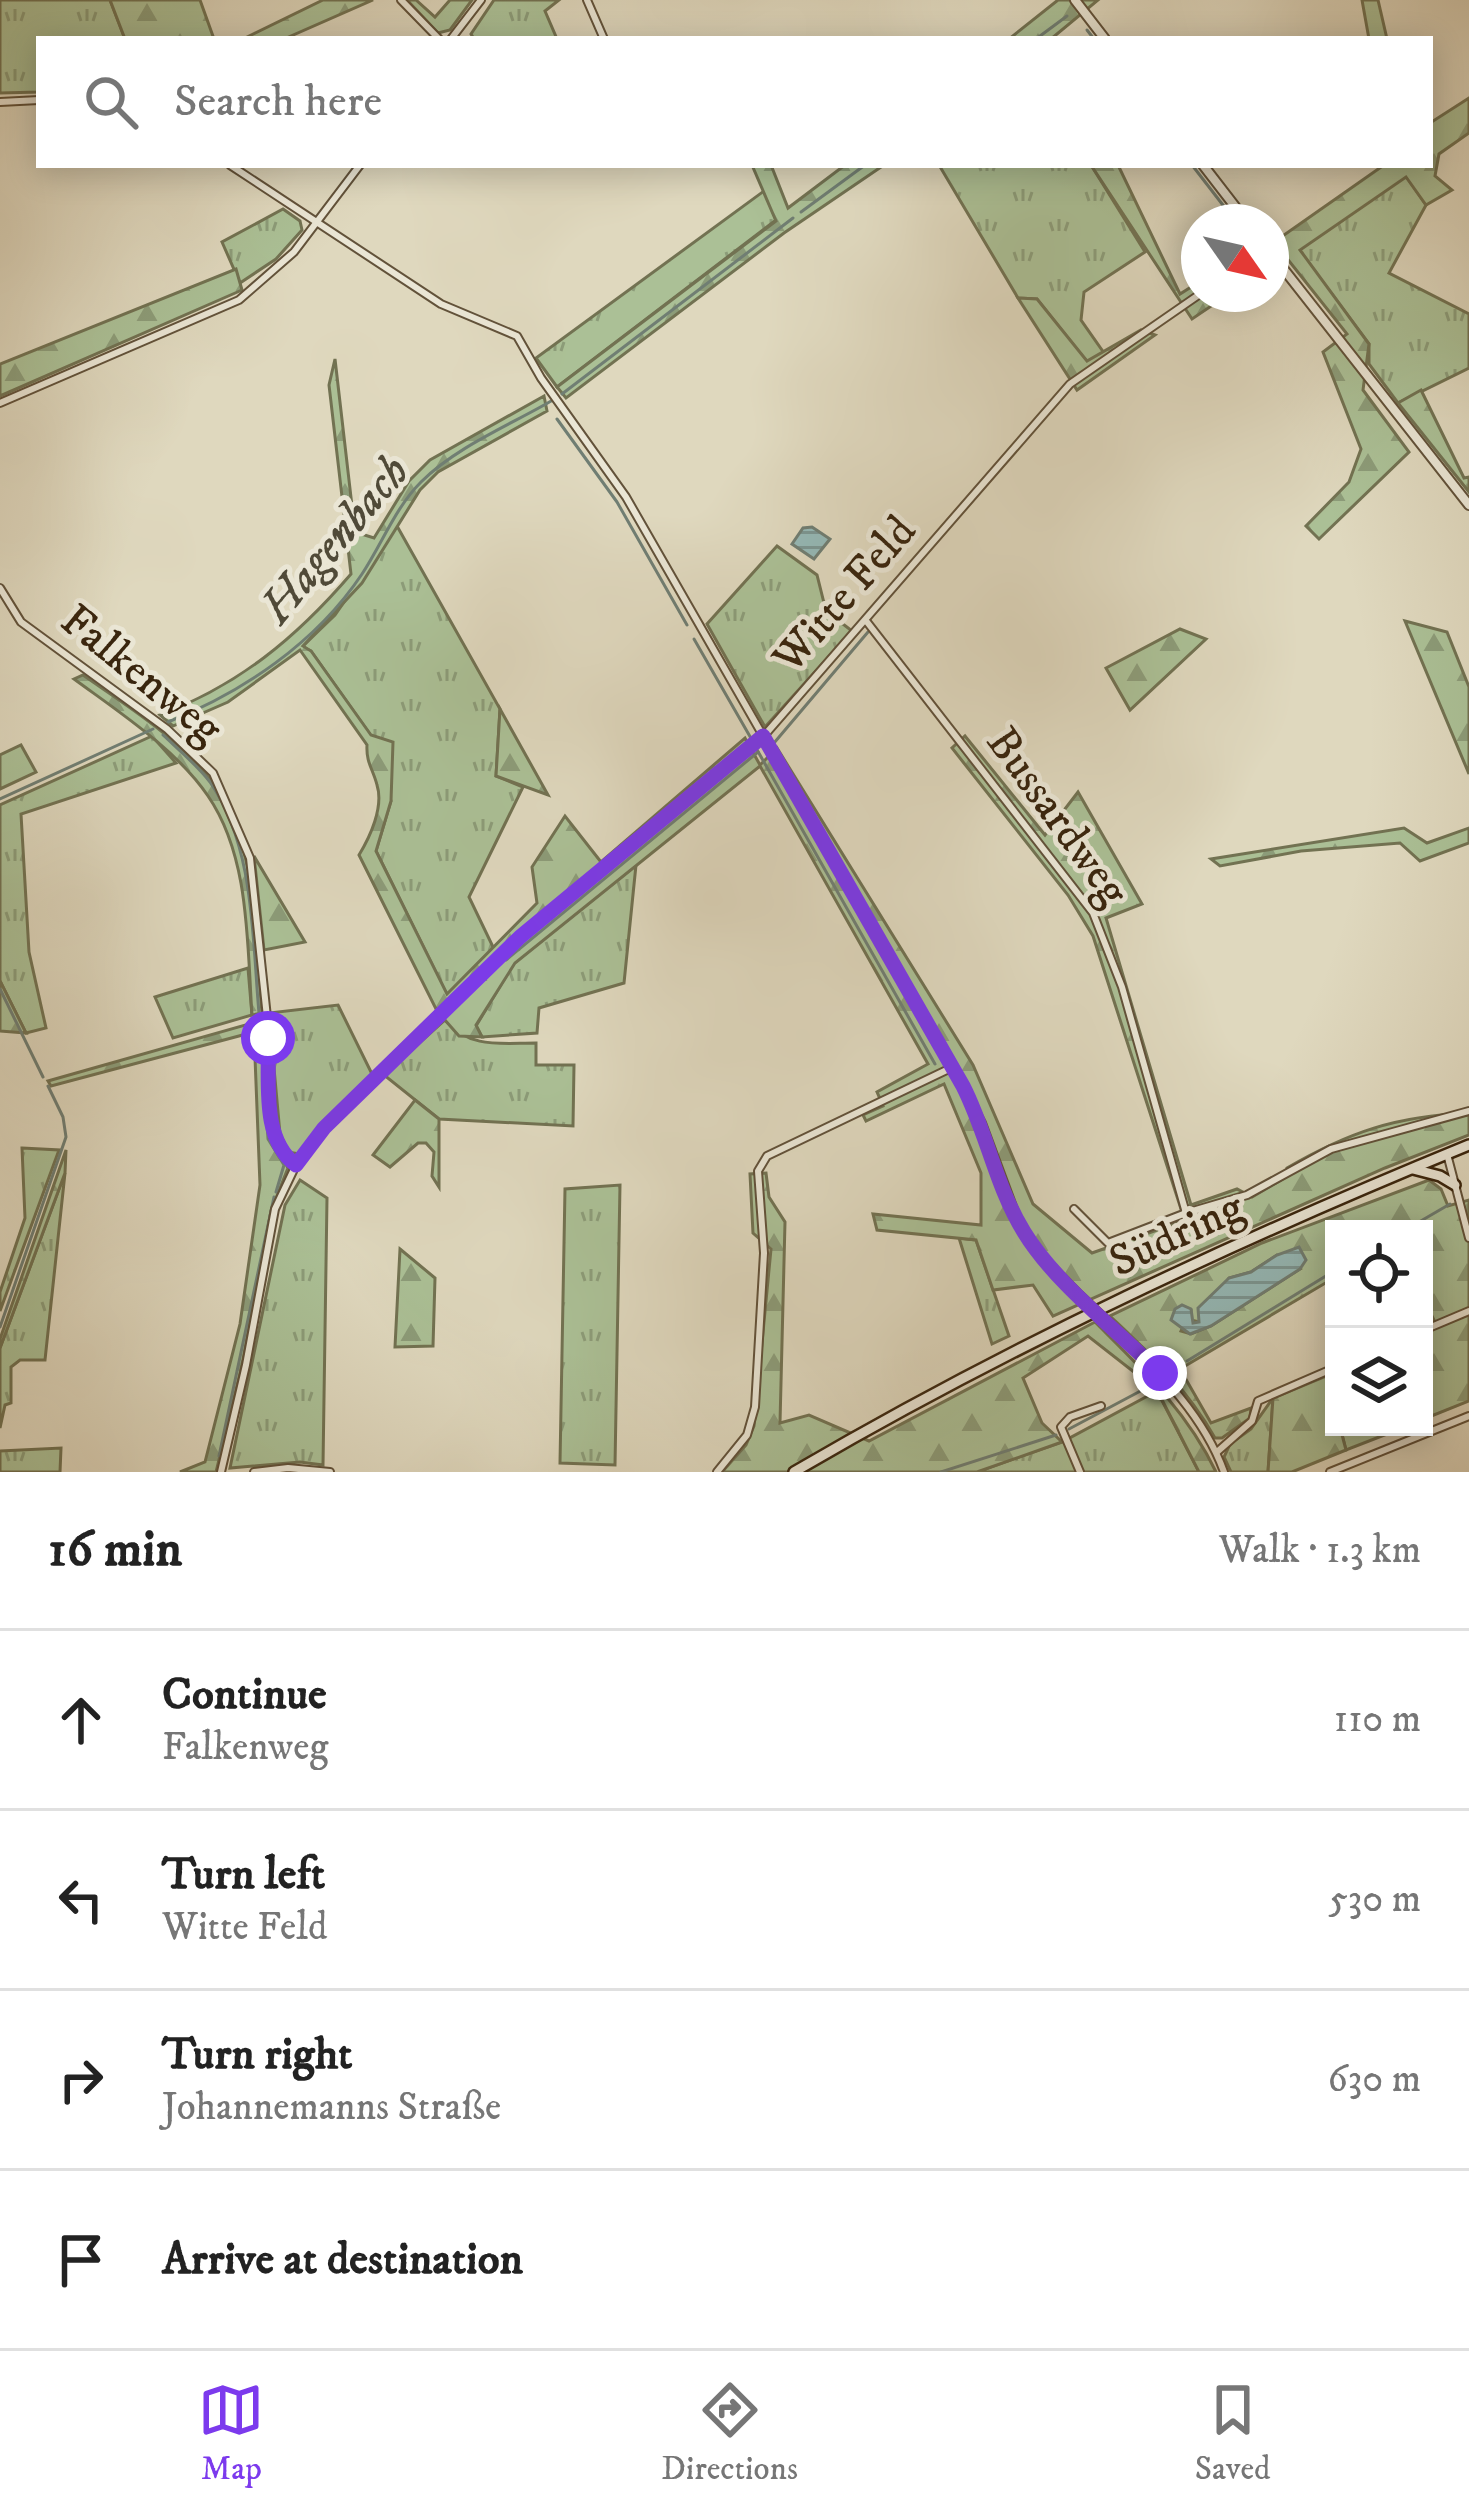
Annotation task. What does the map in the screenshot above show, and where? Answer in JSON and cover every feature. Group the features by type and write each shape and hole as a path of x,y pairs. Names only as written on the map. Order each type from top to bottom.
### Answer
{"main road":[{"name":"Südring","path":"794,1472 968,1374 1118,1298 1247,1237 1469,1145"},
{"path":"1413,1168 1455,1185"}],"street":[{"path":"401,0 436,36"},
{"path":"453,36 481,0"},
{"path":"587,0 603,36"},
{"path":"1075,0 1103,36"},
{"path":"0,102 36,100"},
{"path":"234,168 441,304 517,336 541,378 626,496 952,1066 982,1123 1021,1228 1034,1248 1160,1373 1217,1452 1224,1472"},
{"path":"0,404 239,300 271,276 318,224 358,168"},
{"path":"1205,168 1233,204"},
{"path":"1289,276 1469,505"},
{"name":"Witte Feld","path":"221,1472 275,1209 296,1165 324,1128 520,937 763,736 1070,384 1181,307"},
{"name":"Falkenweg","path":"0,588 22,622 167,729 212,773 250,858 267,1016 273,1136 296,1165"},
{"name":"Bussardweg","path":"866,622 1093,913 1122,988 1186,1213"},
{"path":"717,1472 747,1435 755,1407 764,1253 758,1171 767,1156 952,1066"},
{"path":"1074,1209 1108,1243 1247,1195 1330,1149 1469,1111"},
{"path":"1447,1154 1469,1238"},
{"path":"1429,1328 1469,1311"},
{"path":"1217,1452 1252,1421 1258,1400 1325,1372"},
{"path":"1080,1472 1061,1427 1070,1417 1101,1406"},
{"path":"1333,1472 1469,1416"},
{"path":"254,1472 288,1468 330,1472"}],"green space":[{"path":"0,0 110,0 124,36 36,36 36,92 0,93"},
{"path":"110,0 200,0 213,36 124,36"},
{"path":"323,0 373,0 291,36 249,36"},
{"path":"407,0 416,0 435,17 450,0 472,0 450,30 438,33"},
{"path":"494,0 559,0 545,11 556,36 471,34"},
{"path":"1058,0 1098,0 1055,36 1013,36"},
{"path":"1362,0 1378,0 1386,36 1368,36"},
{"path":"1469,98 1469,133 1439,154 1435,176 1452,190 1426,205 1406,177 1300,250 1369,344 1363,390 1409,452 1319,539 1306,526 1349,482 1361,449 1323,352 1347,334 1289,261 1289,232 1380,168 1433,168 1433,121"},
{"path":"753,168 772,168 788,208 841,168 880,168 784,233 566,398 557,387 776,221"},
{"path":"941,168 1093,168 1145,252 1084,292 1081,320 1104,353 1087,362 1037,299 1018,298"},
{"path":"1093,168 1119,168 1181,302"},
{"path":"1406,176 1426,205 1389,273 1469,314 1469,368 1398,403 1369,364 1369,344 1299,250"},
{"path":"764,191 776,220 557,387 536,358"},
{"path":"283,209 300,221 302,230 276,259 240,283 222,242"},
{"path":"236,269 242,290 0,396 0,364"},
{"path":"1018,298 1037,299 1087,361 1141,330 1155,335 1077,390"},
{"path":"335,359 355,532 374,538 409,481 430,460 544,396 547,411 438,472 420,490 362,583 303,646 371,735 393,742 391,801 376,851 447,994 537,903 532,867 565,816 601,862 745,738 760,765 777,748 973,1065 1033,1204 1092,1253 1194,1217 1191,1205 1237,1189 1252,1197 1288,1176 1287,1168 1374,1128 1469,1113 1469,1135 1053,1316 1033,1285 993,1290 976,1240 877,1230 873,1214 981,1225 981,1173 944,1084 866,1121 863,1115 883,1106 877,1092 928,1064 760,766 515,963 476,1025 482,1037 459,1036 437,1011 359,855 379,803 367,745 300,650 228,702 173,726 160,715 241,674 309,619 351,574 329,385"},
{"path":"1421,390 1464,478 1469,477 1469,492 1398,403"},
{"path":"397,526 500,709 496,776 523,787 469,897 494,949 447,995 376,851 391,801 371,736 311,651 302,647 335,615"},
{"path":"777,546 817,575 826,611 852,631 765,727 707,624"},
{"path":"1405,621 1447,632 1469,687 1469,774"},
{"path":"1180,629 1206,639 1130,710 1106,668"},
{"path":"83,675 178,745 223,798 236,826 251,887 262,1013 252,1015 244,902 222,820 180,763 74,679"},
{"path":"500,709 548,795 496,776"},
{"path":"152,736 176,763 21,814 29,952 46,1028 26,1033 0,981 0,805"},
{"path":"965,736 1045,835 1078,792 1142,904 1106,918 1191,1205 1181,1209 1093,936 1068,895 952,748"},
{"path":"21,745 36,772 0,789 0,755"},
{"path":"1404,828 1427,843 1469,828 1469,843 1420,861 1400,843 1301,851 1220,866 1211,859"},
{"path":"254,856 305,942 264,950"},
{"path":"636,865 624,983 539,1008 537,1033 482,1037 476,1026 514,963"},
{"path":"248,968 252,1015 173,1038 155,997"},
{"path":"0,981 26,1033 0,1031"},
{"path":"338,1005 372,1074 298,1154 289,1152 280,1134 269,1013"},
{"path":"263,1020 271,1137 288,1168 271,1211 216,1472 180,1472 205,1462 240,1324 260,1185 254,1032 51,1086 48,1081"},
{"path":"445,1020 475,1040 536,1043 536,1065 574,1065 573,1126 439,1119 384,1075"},
{"path":"415,1100 439,1119 439,1187 432,1176 434,1152 426,1143 418,1143 390,1167 373,1155"},
{"path":"22,1148 59,1150 0,1311 0,1292 25,1218"},
{"path":"66,1150 65,1173 0,1348 0,1339"},
{"path":"65,1173 45,1360 20,1360 11,1367 11,1403 5,1405 0,1428 0,1348"},
{"path":"766,1173 769,1197 785,1222 780,1423 809,1415 869,1441 1095,1322 1177,1410 1216,1472 1199,1472 1157,1390 1088,1336 1023,1378 1042,1423 1062,1442 977,1472 722,1472 746,1445 754,1426 771,1249 753,1233 750,1174"},
{"path":"300,1180 327,1198 323,1465 300,1462 230,1468 285,1205"},
{"path":"1429,1180 1441,1189 1448,1206 1469,1200 1469,1401 1433,1415 1433,1220 1325,1220 1325,1283 1180,1369 1211,1423 1251,1408 1250,1418 1222,1438 1215,1438 1167,1373 1110,1316 1262,1243","holes":["1277,1255 1300,1269 1191,1334 1181,1331 1191,1309 1191,1320 1199,1322 1229,1278 1251,1272"]},
{"path":"620,1185 615,1465 560,1463 565,1189"},
{"path":"959,1238 976,1240 1009,1336 992,1344"},
{"path":"400,1249 435,1278 433,1346 395,1347"},
{"path":"1325,1376 1325,1436 1342,1436 1346,1450 1292,1472 1268,1472 1273,1398"},
{"path":"1157,1391 1199,1472 977,1472 1062,1442"},
{"path":"1273,1398 1268,1472 1231,1472 1224,1457 1230,1444 1251,1429"},
{"path":"1342,1436 1382,1436 1346,1450"},
{"path":"61,1448 60,1472 0,1472 0,1451"}],"water":[{"path":"812,527 830,539 814,559 792,544 803,528"},
{"path":"1299,1247 1306,1260 1300,1269 1211,1326 1190,1334 1171,1320 1182,1305 1191,1309 1193,1323 1199,1322 1198,1308 1229,1278"}],"waterway":[{"name":"Hagenbach","path":"1040,36 1067,16"},
{"path":"1087,30 1092,36"},
{"name":"Hagenbach","path":"801,212 861,168"},
{"path":"1194,168 1222,204"},
{"name":"Hagenbach","path":"562,394 793,218"},
{"name":"Hagenbach","path":"168,722 250,680 300,643 344,599 421,482 467,447 553,400"},
{"path":"557,419 617,502 687,625"},
{"path":"774,743 868,632"},
{"path":"694,639 752,740"},
{"name":"Hagenbach","path":"0,799 153,729"},
{"path":"163,735 210,782 236,835 249,894 259,1013"},
{"path":"756,748 935,1064"},
{"path":"506,960 758,752"},
{"path":"0,989 43,1077"},
{"path":"260,1022 268,1139 284,1165 276,1192"},
{"path":"0,1327 66,1137 63,1117 48,1086"},
{"path":"219,1456 274,1197"},
{"path":"1422,1220 1450,1204"},
{"path":"1187,1361 1325,1277"},
{"path":"1069,1429 1148,1387"},
{"path":"941,1472 1056,1435"}],"route":[{"path":"268,1038 273,1136 296,1165 324,1128 520,937 763,736 963,1086 1021,1228 1048,1263 1160,1373"}]}
